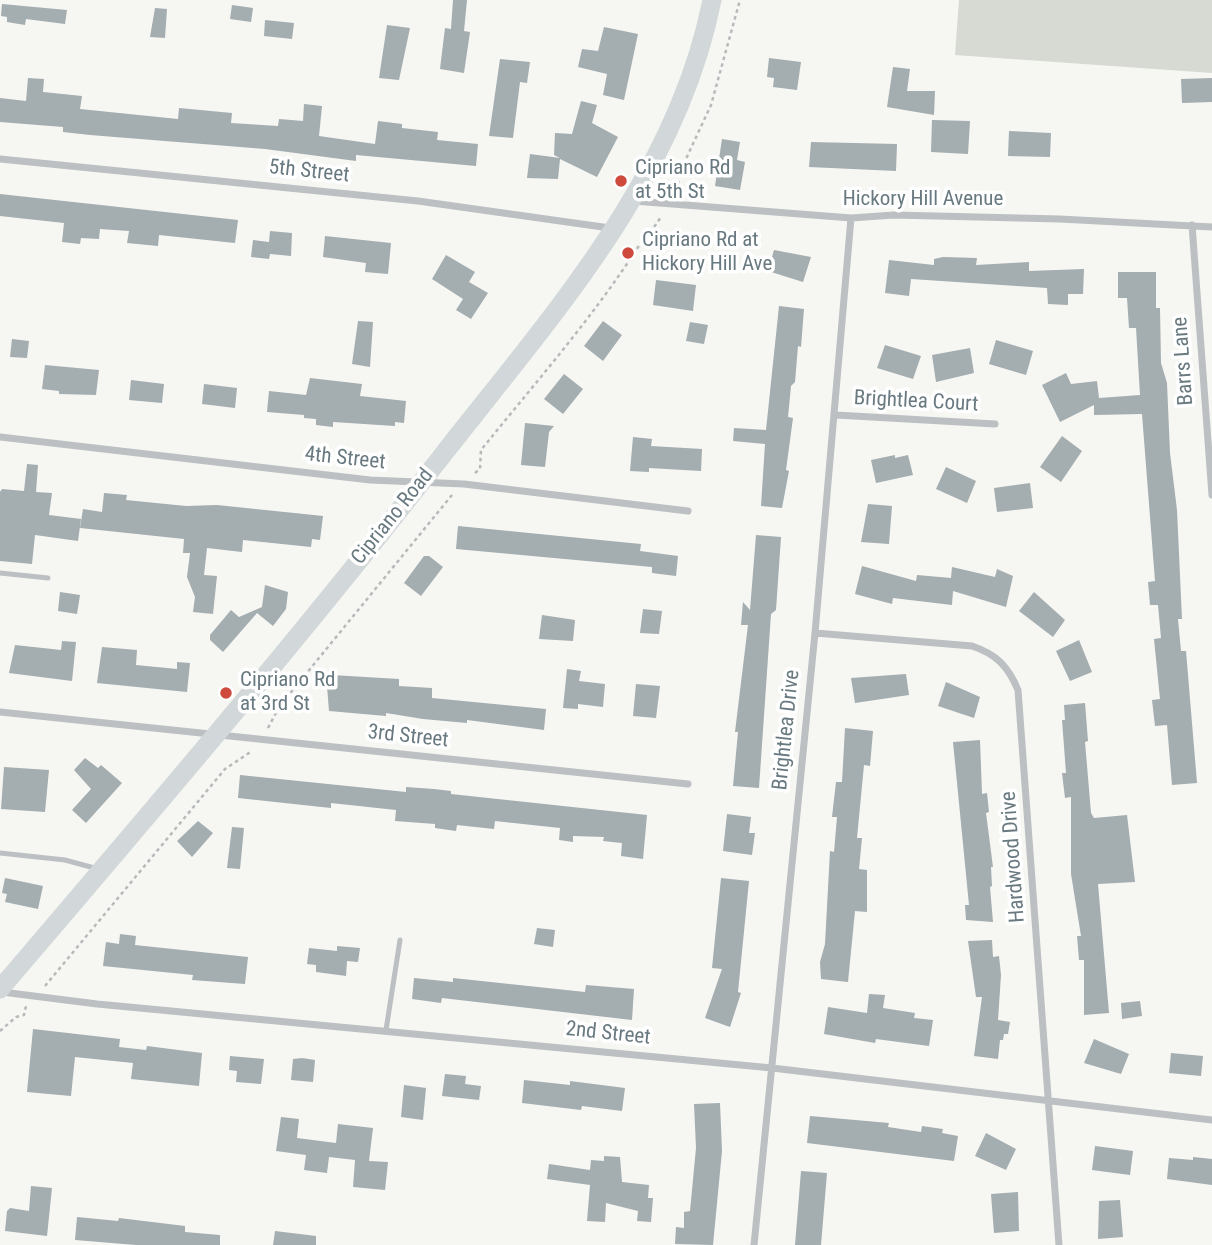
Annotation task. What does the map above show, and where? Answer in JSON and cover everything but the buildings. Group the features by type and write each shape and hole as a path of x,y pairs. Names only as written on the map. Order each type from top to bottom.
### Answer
{"street":[{"name":"Cipriano Road","path":"0,990 216,735 421,483 562,304 634,201 675,114 712,0"},
{"name":"5th Street","path":"0,159 418,201 614,229"},
{"name":"Hickory Hill Avenue","path":"634,201 851,218 922,216 1212,227"},
{"name":"Brightlea Drive","path":"754,1245 836,415 851,218"},
{"name":"Barrs Lane","path":"1192,225 1212,495"},
{"name":"Brightlea Court","path":"836,415 995,424"},
{"name":"4th Street","path":"0,437 370,480 464,484 688,511"},
{"name":"Hardwood Drive","path":"815,634 972,646 995,655 1010,672 1018,691 1026,768 1059,1245"},
{"name":"3rd Street","path":"0,712 688,784"},
{"name":"2nd Street","path":"0,990 97,1004 772,1068 1212,1120"}],"lane":[{"path":"0,573 48,578"},
{"path":"0,852 65,860 101,870"},
{"path":"386,1030 400,940"}],"shaded area":[{"path":"959,0 1212,0 1212,73 955,55"}],"place":[{"name":"Cipriano Rd at 5th St","path":"621,181"},
{"name":"Cipriano Rd at Hickory Hill Ave","path":"628,253"},
{"name":"Cipriano Rd at 3rd St","path":"226,693"}]}
